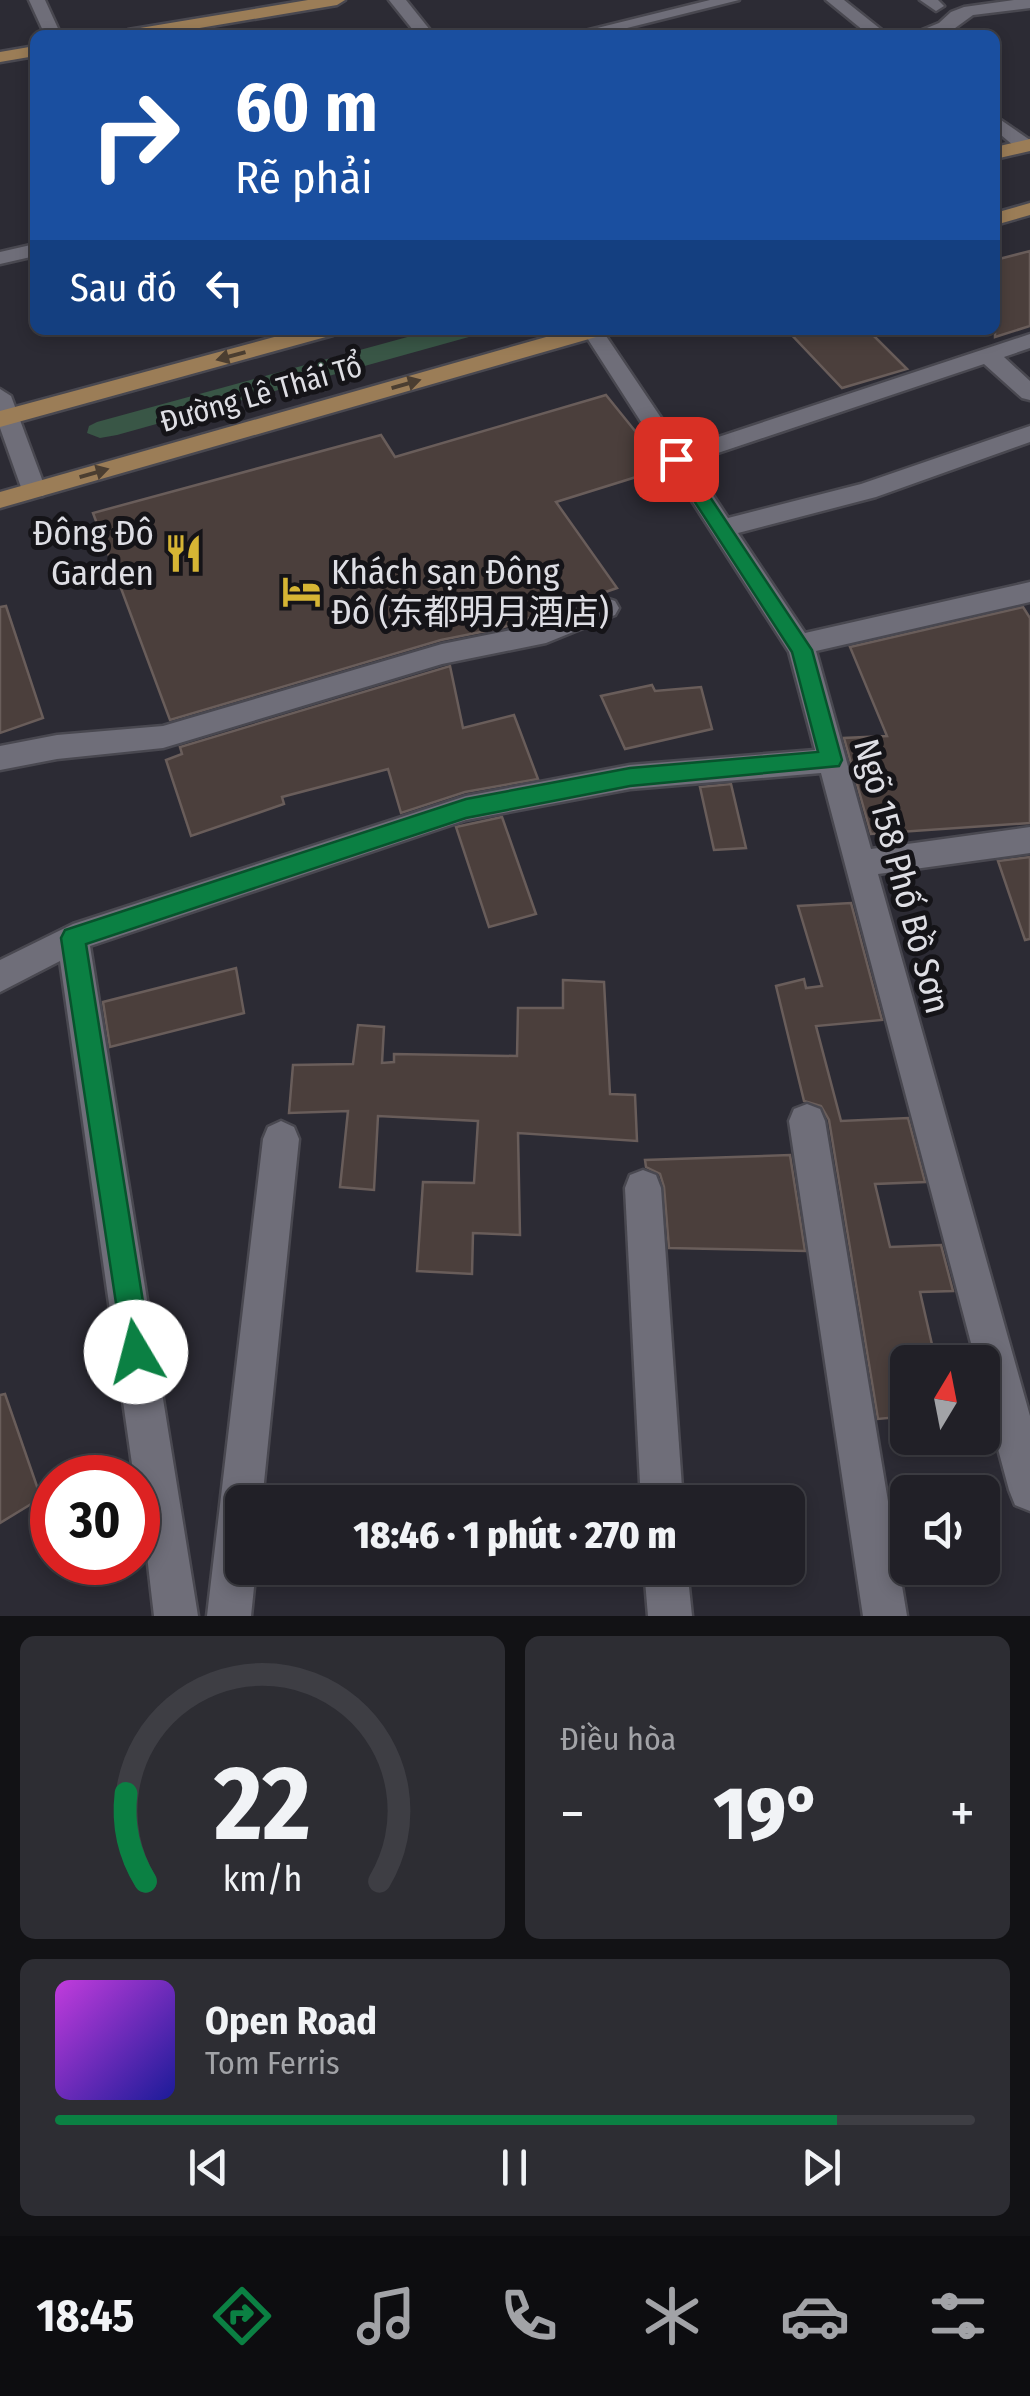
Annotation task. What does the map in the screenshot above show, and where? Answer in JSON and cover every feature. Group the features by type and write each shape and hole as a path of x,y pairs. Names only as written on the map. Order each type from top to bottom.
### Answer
{"main road":[{"path":"158,30 336,0"},
{"path":"0,57 30,51"},
{"path":"1000,152 1028,145"},
{"path":"1000,218 1030,209"},
{"name":"Đường Lê Thái Tổ","path":"3,411 305,335"},
{"name":"Đường Lê Thái Tổ","path":"0,500 576,335"}],"street":[{"path":"37,0 51,30"},
{"path":"398,0 422,30"},
{"path":"599,30 731,0"},
{"path":"834,0 873,30"},
{"path":"934,30 970,10 1030,3"},
{"path":"1000,125 1028,145"},
{"path":"0,258 30,251"},
{"name":"Ngõ 158 Phố Bồ Sơn","path":"597,335 798,645 1030,1490"},
{"path":"676,459 1030,341"},
{"path":"988,355 1030,393"},
{"path":"3,411 34,490"},
{"path":"722,528 867,491 1030,434"},
{"path":"798,645 1030,592"},
{"path":"0,758 57,746 163,737 442,654 546,633 606,608"},
{"path":"0,977 73,938 466,808 630,777 831,760"},
{"path":"859,864 1030,840"},
{"path":"73,938 176,1616"},
{"path":"807,1121 886,1616"},
{"path":"230,1616 280,1139"},
{"path":"643,1188 661,1485"},
{"path":"667,1585 670,1616"}],"green space":[{"path":"415,335 476,335 117,435 100,438 87,433 89,426"}],"building":[{"path":"1030,251 1030,326 995,337 1000,335 1000,259"},
{"path":"792,335 873,335 907,369 842,388"},
{"path":"606,395 665,468 556,502 617,588 501,628 441,640 170,720 93,513 381,435 395,457"},
{"path":"6,606 43,718 0,733 0,607"},
{"path":"1023,607 1030,618 1030,823 871,834 844,738 887,736 850,647"},
{"path":"450,666 463,728 514,715 538,779 465,792 401,813 388,769 282,797 284,804 191,836 166,760 182,754 180,747"},
{"path":"652,685 655,691 701,687 712,729 625,749 601,696"},
{"path":"731,784 746,848 714,850 700,787"},
{"path":"502,817 536,914 489,927 456,827"},
{"path":"1030,857 1030,939 1025,940 998,861"},
{"path":"851,903 882,1020 816,1026 841,1121 908,1118 925,1182 875,1184 890,1247 941,1245 953,1291 920,1292 932,1345 890,1345 890,1418 878,1419 829,1120 821,1106 804,1101 776,986 804,979 806,988 822,986 798,906"},
{"path":"236,968 244,1013 110,1047 103,1002"},
{"path":"563,980 604,982 610,1094 635,1095 637,1141 518,1133 520,1235 473,1233 472,1274 417,1271 423,1182 474,1183 478,1121 378,1116 374,1190 340,1187 348,1111 289,1113 293,1065 353,1064 358,1025 384,1027 382,1063 394,1062 394,1054 517,1056 518,1008 563,1008"},
{"path":"790,1155 805,1251 669,1248 664,1187 660,1174 646,1167 645,1160"},
{"path":"5,1394 30,1466 30,1505 0,1523 0,1395"}],"place":[{"name":"Đông Đô Garden","path":"184,553"},
{"name":"Khách sạn Đông Đô (东都明月酒店)","path":"301,592"}],"route":[{"path":"136,1352 73,938 466,808 630,777 831,760 802,650 676,459"}]}
